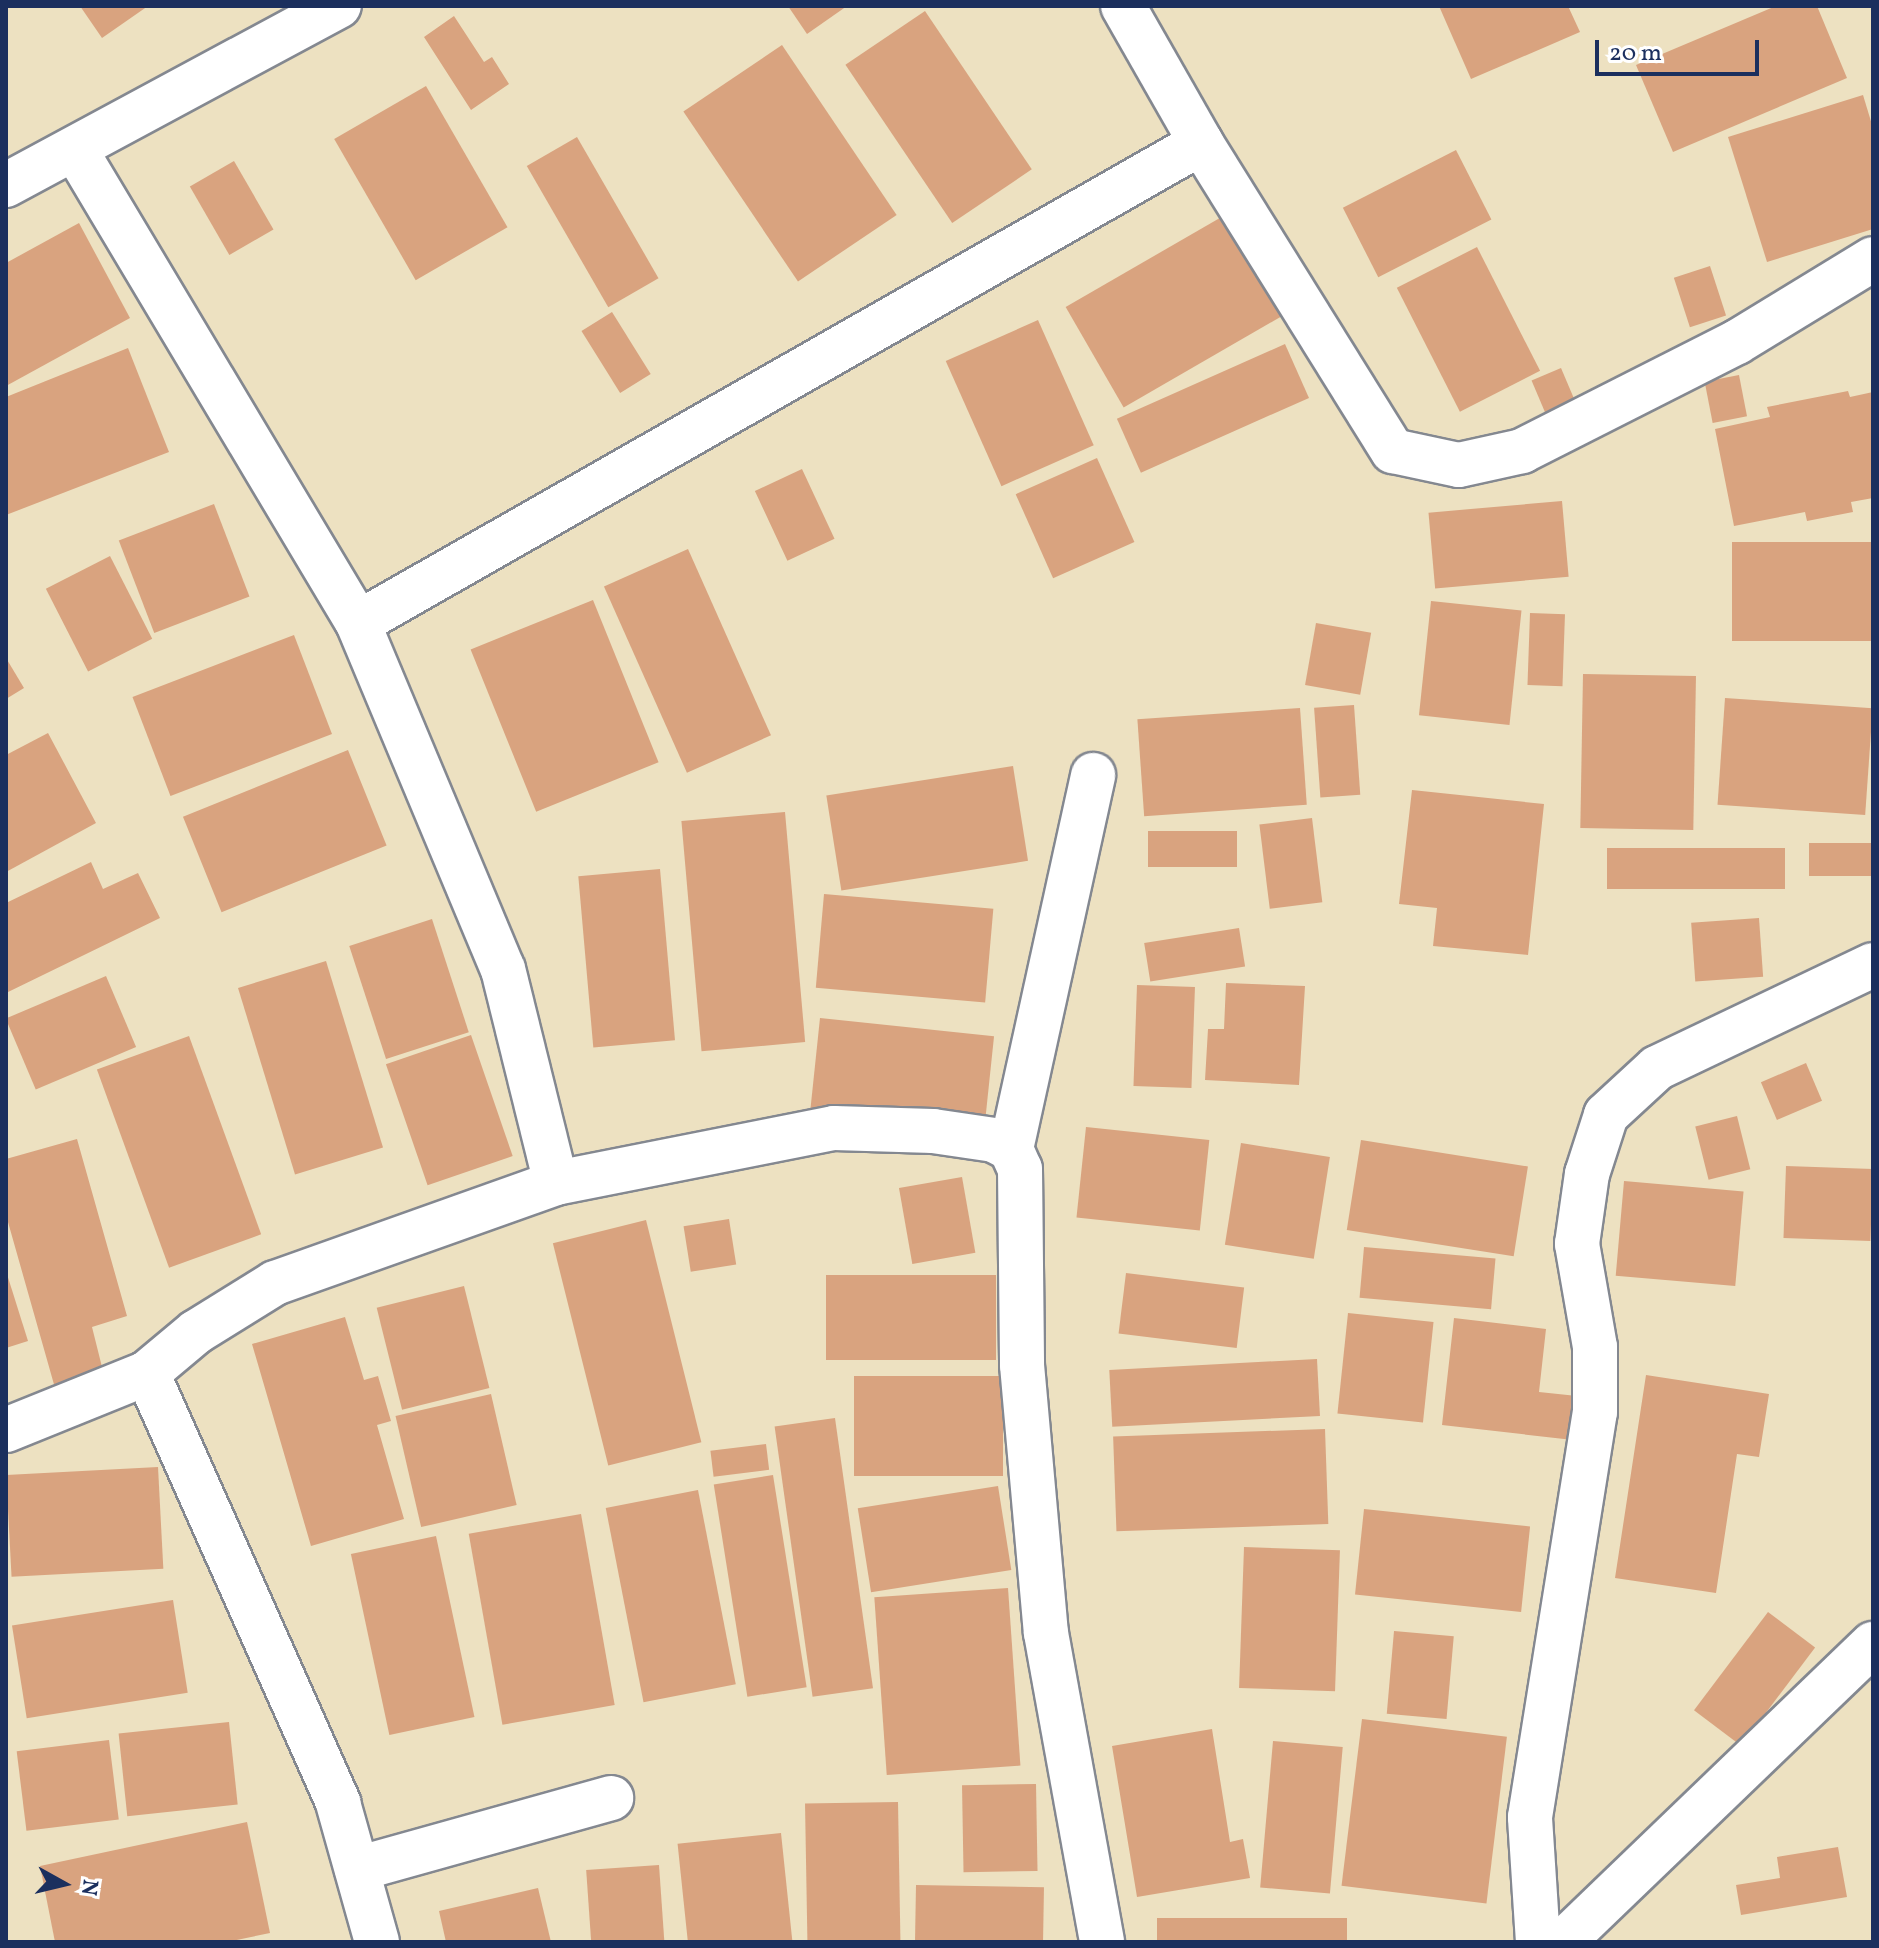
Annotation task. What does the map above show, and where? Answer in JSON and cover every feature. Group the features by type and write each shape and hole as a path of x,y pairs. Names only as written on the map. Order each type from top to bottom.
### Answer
{"street":[{"path":"6,185 76,151 339,6"},
{"path":"1123,6 1201,143 1393,451 1459,465 1522,451 1616,407 1737,342 1873,259"},
{"path":"358,623 1201,143"},
{"path":"76,151 358,623 503,969 556,1183"},
{"path":"1093,775 1011,1149 1020,1169 1022,1365 1046,1633 1102,1942"},
{"path":"1538,1942 1530,1817 1595,1412 1595,1347 1577,1244 1587,1174 1606,1115 1657,1068 1873,965"},
{"path":"6,1430 147,1373 196,1332 275,1283 556,1183 834,1128 933,1131 994,1140 1011,1149"},
{"path":"147,1373 338,1803 377,1942"},
{"path":"1563,1942 1873,1644"},
{"path":"357,1869 611,1798"}],"building":[{"path":"80,6 148,6 102,38"},
{"path":"788,6 847,6 807,34"},
{"path":"1439,6 1568,6 1580,32 1471,79"},
{"path":"1776,6 1817,6 1847,78 1673,152 1636,65"},
{"path":"925,11 1032,169 952,223 845,65"},
{"path":"454,16 484,62 492,57 509,84 471,110 424,37"},
{"path":"782,45 897,215 798,281 683,112"},
{"path":"426,86 508,227 416,280 334,139"},
{"path":"1863,95 1873,128 1873,229 1767,262 1728,137"},
{"path":"577,137 658,278 608,307 527,166"},
{"path":"1456,150 1491,219 1378,277 1343,208"},
{"path":"234,161 274,229 229,255 190,186"},
{"path":"1225,215 1283,315 1124,407 1066,307"},
{"path":"79,223 130,318 6,386 6,263"},
{"path":"1477,247 1540,371 1460,412 1397,288"},
{"path":"1710,266 1726,315 1690,327 1674,278"},
{"path":"612,312 651,374 620,393 581,331"},
{"path":"1038,320 1094,445 1001,486 946,361"},
{"path":"1285,344 1309,398 1141,473 1117,419"},
{"path":"128,348 169,452 6,515 6,397"},
{"path":"1561,368 1578,409 1549,421 1532,381"},
{"path":"1739,375 1747,416 1713,423 1705,382"},
{"path":"1848,391 1850,397 1873,392 1873,498 1851,502 1853,512 1807,521 1805,512 1734,526 1715,429 1770,417 1767,407"},
{"path":"1097,458 1134,542 1053,578 1016,494"},
{"path":"802,469 835,539 787,561 755,491"},
{"path":"1562,501 1569,577 1435,588 1429,513"},
{"path":"214,504 249,596 154,633 119,541"},
{"path":"1732,542 1873,542 1873,641 1732,641"},
{"path":"688,549 771,735 687,773 604,586"},
{"path":"110,556 152,639 88,672 46,589"},
{"path":"593,600 659,762 536,812 471,649"},
{"path":"1431,601 1522,611 1509,725 1419,715"},
{"path":"1530,613 1565,614 1562,686 1527,685"},
{"path":"1316,623 1371,633 1360,695 1305,685"},
{"path":"294,635 332,734 170,796 132,697"},
{"path":"6,658 24,688 6,699"},
{"path":"1583,674 1696,676 1693,830 1580,828"},
{"path":"1725,698 1873,708 1865,815 1718,805"},
{"path":"1354,705 1360,795 1320,798 1314,708"},
{"path":"1300,708 1307,805 1144,816 1137,719"},
{"path":"48,733 96,823 6,872 6,755"},
{"path":"348,750 387,845 222,912 183,817"},
{"path":"1013,766 1028,861 841,890 826,796"},
{"path":"1412,790 1544,804 1528,955 1433,946 1437,908 1399,904"},
{"path":"785,812 805,1042 702,1051 681,821"},
{"path":"1312,818 1322,902 1270,909 1259,824"},
{"path":"1148,831 1237,831 1237,867 1148,867"},
{"path":"1809,843 1873,843 1873,876 1809,876"},
{"path":"1607,848 1785,848 1785,889 1607,889"},
{"path":"91,862 103,889 138,873 160,918 6,993 6,903"},
{"path":"660,869 675,1040 593,1047 578,876"},
{"path":"824,894 993,909 985,1002 816,988"},
{"path":"1759,918 1763,977 1695,982 1691,923"},
{"path":"432,919 469,1032 386,1059 349,946"},
{"path":"1239,928 1245,967 1150,982 1144,943"},
{"path":"326,961 383,1147 295,1174 238,988"},
{"path":"106,976 136,1047 36,1089 6,1018"},
{"path":"1226,983 1305,986 1299,1085 1205,1080 1208,1029 1224,1029"},
{"path":"1137,985 1195,987 1191,1088 1133,1086"},
{"path":"820,1018 994,1036 984,1131 810,1112"},
{"path":"471,1035 513,1156 428,1185 386,1064"},
{"path":"189,1036 261,1234 169,1268 97,1070"},
{"path":"1806,1063 1822,1101 1777,1120 1761,1082"},
{"path":"1737,1116 1750,1169 1709,1180 1695,1126"},
{"path":"1086,1127 1209,1140 1200,1230 1076,1218"},
{"path":"77,1139 127,1316 92,1327 104,1375 55,1388 6,1215 6,1159"},
{"path":"1361,1140 1528,1166 1514,1256 1347,1230"},
{"path":"1241,1143 1330,1157 1314,1259 1225,1245"},
{"path":"1786,1166 1873,1169 1870,1241 1783,1238"},
{"path":"962,1177 975,1253 912,1264 899,1188"},
{"path":"1624,1181 1744,1191 1735,1286 1616,1276"},
{"path":"729,1219 736,1264 691,1272 684,1226"},
{"path":"646,1220 701,1442 608,1465 553,1243"},
{"path":"1364,1247 1495,1259 1491,1309 1360,1298"},
{"path":"6,1271 28,1341 6,1348"},
{"path":"1126,1273 1244,1288 1237,1348 1119,1334"},
{"path":"826,1275 996,1275 996,1360 826,1360"},
{"path":"464,1286 489,1388 402,1410 377,1308"},
{"path":"1348,1313 1434,1322 1423,1422 1337,1413"},
{"path":"345,1317 364,1380 378,1376 391,1421 377,1425 404,1519 311,1546 252,1344"},
{"path":"1454,1318 1546,1329 1539,1392 1577,1396 1573,1440 1442,1425"},
{"path":"1317,1359 1320,1416 1112,1427 1109,1370"},
{"path":"1646,1375 1769,1394 1759,1457 1737,1454 1716,1593 1615,1578"},
{"path":"854,1376 1003,1376 1003,1476 854,1476"},
{"path":"491,1394 517,1505 421,1527 396,1416"},
{"path":"835,1418 873,1688 813,1697 775,1426"},
{"path":"1325,1429 1328,1524 1116,1531 1113,1436"},
{"path":"766,1444 769,1470 714,1477 710,1451"},
{"path":"158,1467 163,1569 12,1577 6,1475"},
{"path":"773,1475 807,1687 747,1697 714,1484"},
{"path":"998,1486 1011,1570 871,1592 858,1508"},
{"path":"698,1490 736,1684 644,1702 606,1508"},
{"path":"1364,1509 1530,1526 1521,1612 1355,1595"},
{"path":"581,1514 615,1705 502,1725 469,1534"},
{"path":"436,1536 474,1717 389,1735 351,1554"},
{"path":"1244,1547 1340,1550 1335,1691 1239,1688"},
{"path":"1008,1588 1020,1766 887,1775 874,1597"},
{"path":"173,1600 188,1693 27,1718 12,1625"},
{"path":"1768,1612 1815,1648 1741,1746 1694,1710"},
{"path":"1394,1631 1454,1636 1447,1719 1387,1714"},
{"path":"1362,1719 1507,1737 1486,1904 1342,1886"},
{"path":"229,1722 238,1805 127,1816 119,1734"},
{"path":"1212,1729 1230,1842 1243,1839 1250,1878 1137,1897 1112,1746"},
{"path":"109,1740 119,1819 26,1831 17,1751"},
{"path":"1273,1741 1343,1747 1330,1894 1260,1887"},
{"path":"1036,1784 1038,1871 964,1872 962,1785"},
{"path":"898,1802 900,1942 807,1942 805,1804"},
{"path":"247,1822 270,1933 227,1942 55,1942 40,1866"},
{"path":"781,1833 792,1942 688,1942 678,1844"},
{"path":"1838,1847 1847,1897 1741,1915 1736,1885 1780,1878 1777,1857"},
{"path":"659,1865 664,1942 591,1942 586,1870"},
{"path":"916,1885 1044,1887 1043,1942 915,1942"},
{"path":"538,1888 551,1942 446,1942 439,1911"},
{"path":"1157,1918 1347,1918 1347,1942 1157,1942"}]}
